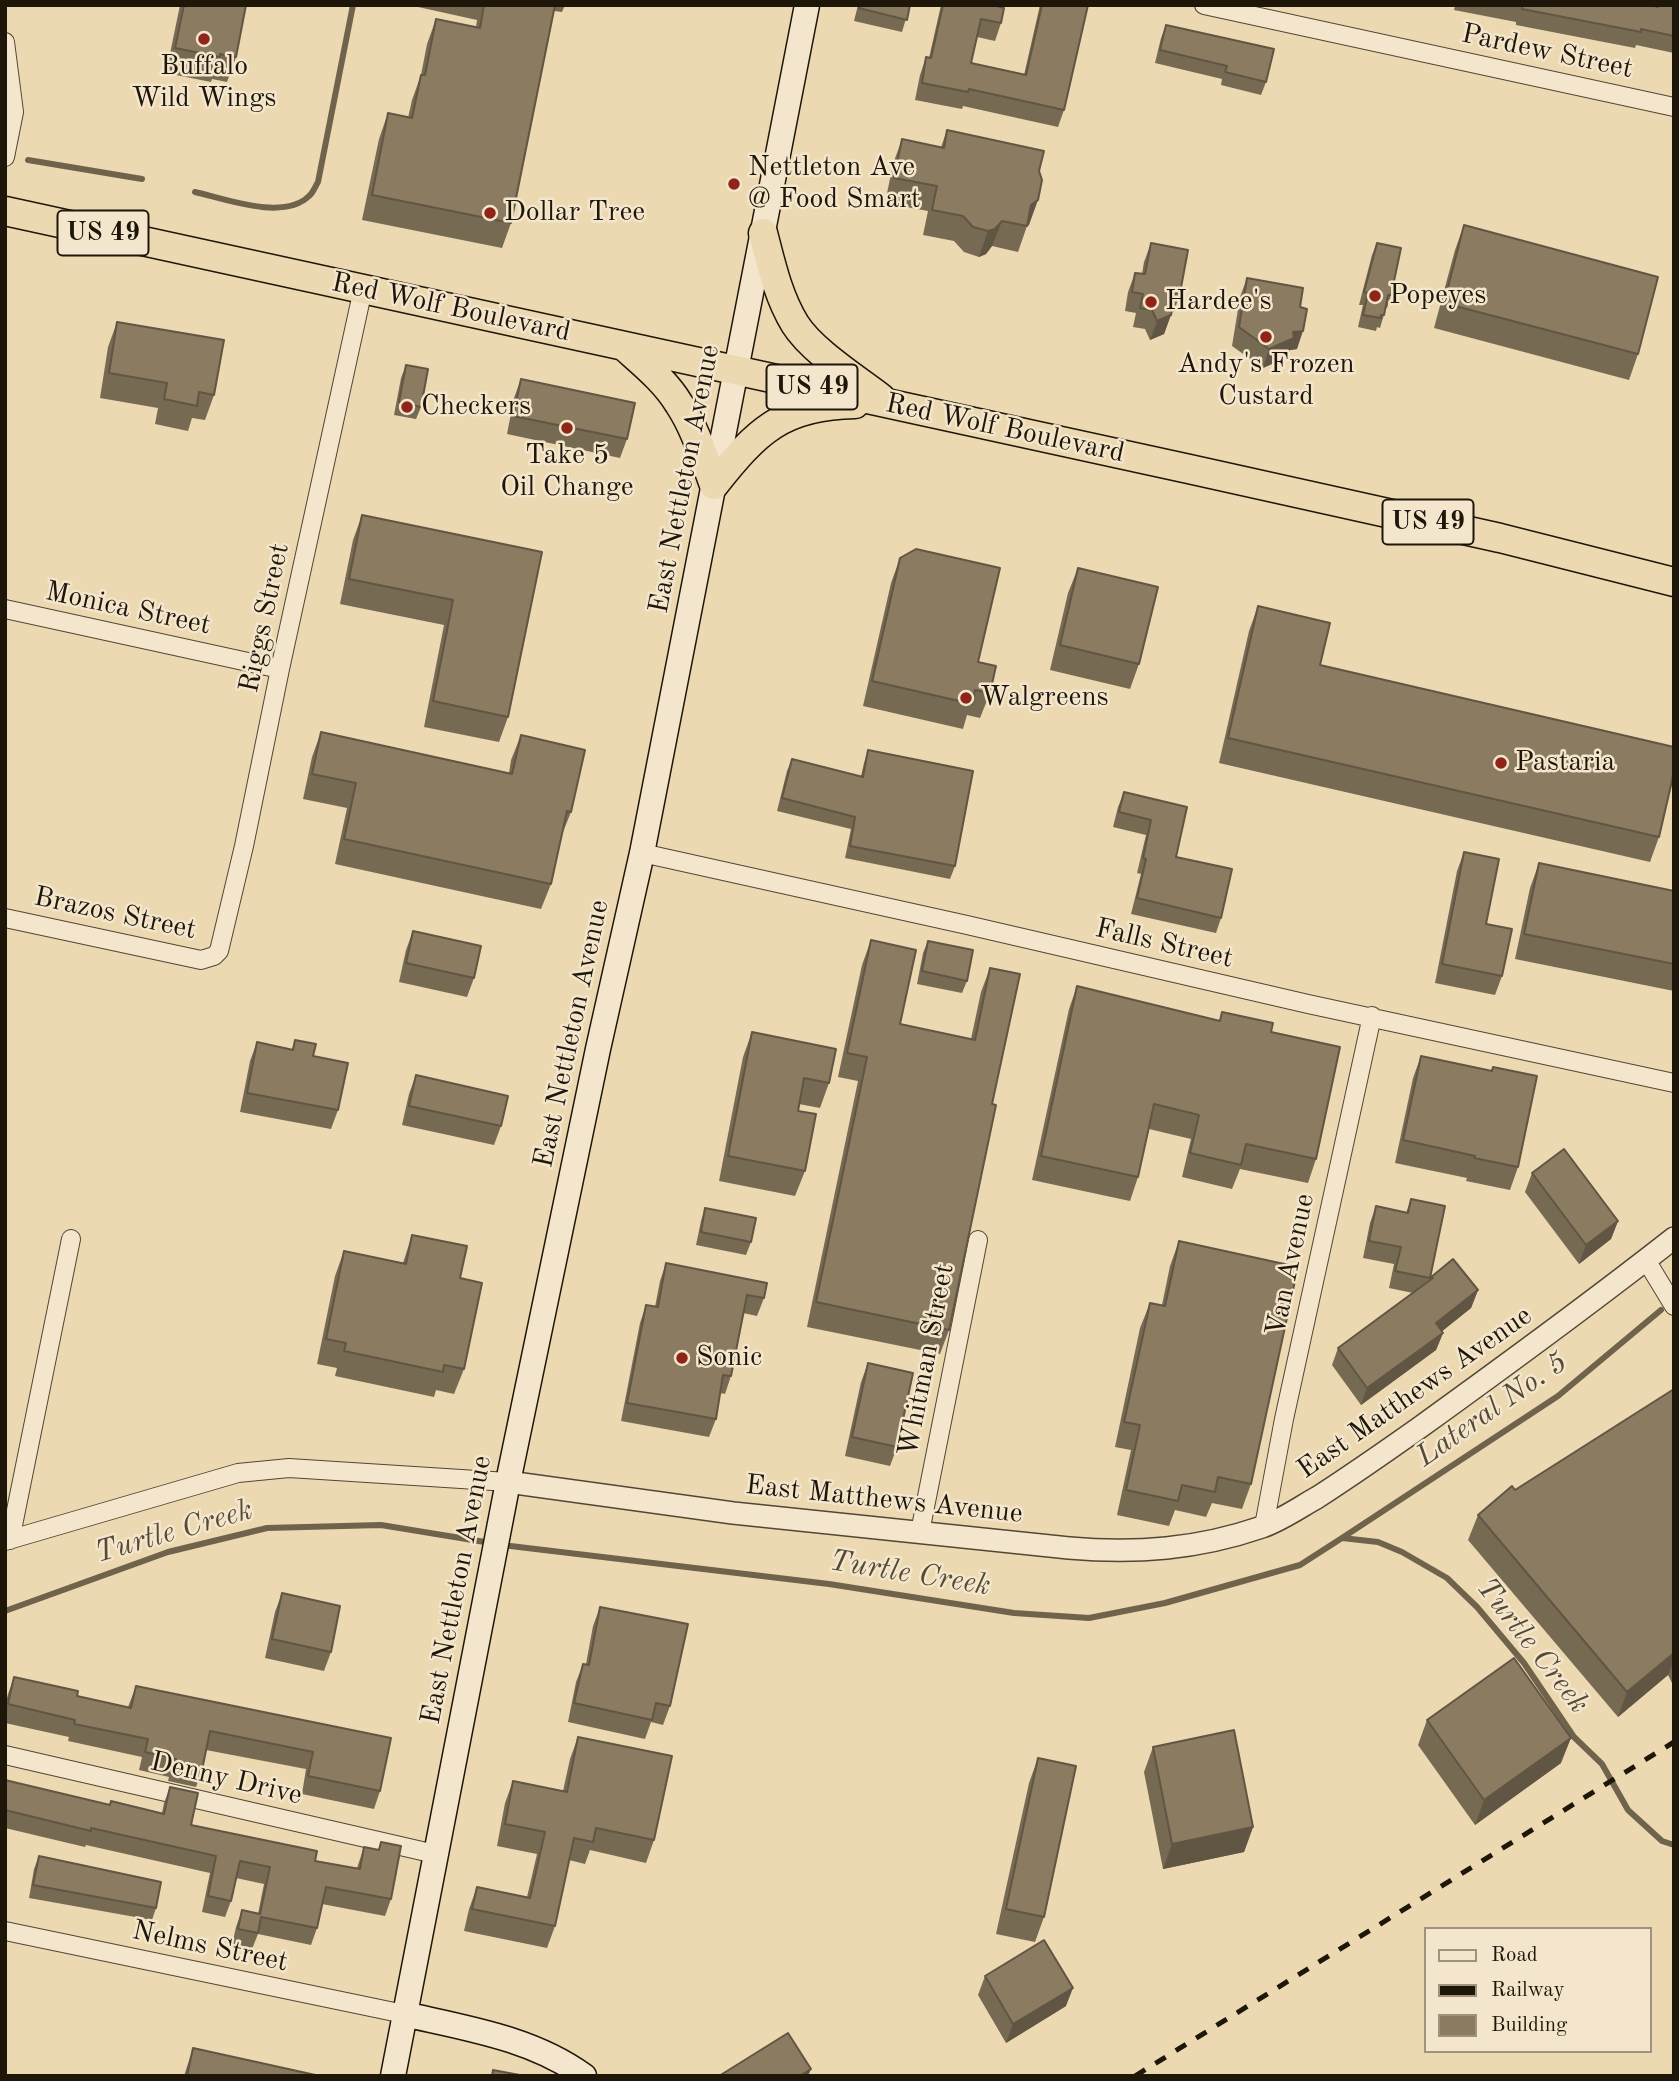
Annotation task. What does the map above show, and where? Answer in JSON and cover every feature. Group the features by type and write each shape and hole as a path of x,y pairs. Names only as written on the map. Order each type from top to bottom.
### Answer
{"highway":[{"name":"Red Wolf Boulevard","path":"5,212 1500,538 1674,582"},
{"path":"763,233 778,290 797,326 827,357 889,404"},
{"path":"624,346 655,374 679,404 696,437 714,485"},
{"path":"714,485 745,446 773,424 806,410 834,404 889,404"}],"main road":[{"name":"East Nettleton Avenue","path":"393,2076 508,1482 598,1049 642,853 807,5"},
{"path":"404,2014 512,2040 557,2059 584,2076"}],"street":[{"name":"Pardew Street","path":"1204,5 1674,107"},
{"path":"5,42 14,112 5,157"},
{"name":"Riggs Street","path":"214,956 221,945 244,846 363,289"},
{"name":"Monica Street","path":"5,609 280,669"},
{"name":"Falls Street","path":"642,853 1308,1004 1674,1083"},
{"name":"Brazos Street","path":"5,918 201,960 214,956"},
{"name":"Van Avenue","path":"1264,1527 1284,1419 1372,1017"},
{"name":"East Matthews Avenue","path":"8,1540 238,1472 289,1468 508,1482 733,1513 1069,1548 1121,1550 1192,1547 1264,1527 1292,1513 1360,1470 1674,1238"},
{"path":"8,1540 71,1239"},
{"name":"Whitman Street","path":"920,1532 978,1240"},
{"path":"1646,1260 1674,1306"},
{"name":"Denny Drive","path":"5,1755 435,1854"},
{"name":"Nelms Street","path":"5,1931 404,2014"}],"building":[{"path":"184,5 246,5 236,57 220,54 220,57 175,48"},
{"path":"484,5 555,5 511,223 372,195 388,113 412,118 421,75 425,75 436,19 480,28"},
{"path":"859,5 910,5 907,20 859,8"},
{"path":"943,5 993,5 1004,8 1001,23 981,19 971,63 1026,75 1042,5 1088,5 1064,110 969,89 968,92 922,83 926,57 931,58"},
{"path":"1520,5 1674,5 1674,36 1522,9"},
{"path":"1166,25 1274,49 1266,82 1225,72 1227,66 1160,50"},
{"path":"947,130 1044,151 1039,171 1042,180 1038,200 1031,205 1027,226 1002,221 995,229 988,231 973,227 963,216 932,210 937,186 894,178 902,139 944,148"},
{"path":"1464,225 1658,277 1638,354 1444,303"},
{"name":"Hardee's","path":"1151,243 1188,250 1180,293 1175,292 1171,315 1157,321 1152,310 1140,308 1143,294 1132,292 1135,273 1145,274"},
{"name":"Popeyes","path":"1377,243 1401,248 1391,295 1388,295 1381,318 1363,315 1368,293 1364,292"},
{"path":"1247,278 1303,288 1300,307 1307,309 1303,331 1293,332 1294,338 1269,349 1239,327"},
{"path":"117,322 224,340 214,395 199,392 197,406 164,399 167,383 109,373"},
{"path":"406,365 428,369 421,407 399,402"},
{"path":"521,379 635,403 627,439 513,416"},
{"path":"362,515 542,552 508,717 433,701 453,600 349,579"},
{"name":"Walgreens","path":"916,549 1000,568 978,662 996,666 990,693 975,690 972,704 872,681 900,558"},
{"path":"1078,568 1158,587 1139,664 1060,645"},
{"path":"1258,606 1330,623 1320,665 1674,747 1674,772 1659,837 1228,738"},
{"path":"321,732 512,774 521,735 585,750 571,812 567,811 551,884 344,839 356,783 312,774"},
{"path":"868,750 973,771 955,866 850,846 855,817 782,798 792,759 863,777"},
{"path":"1124,792 1187,807 1176,857 1232,869 1221,918 1137,898 1151,820 1119,812"},
{"path":"1464,852 1499,859 1486,924 1512,929 1502,976 1442,964"},
{"path":"1539,863 1674,891 1674,964 1524,934"},
{"path":"413,931 481,946 474,978 406,963"},
{"path":"871,940 916,950 900,1024 975,1040 990,968 1020,974 949,1330 816,1302 867,1057 847,1053"},
{"path":"928,941 973,950 967,981 922,971"},
{"path":"1077,986 1220,1021 1222,1012 1273,1023 1271,1032 1340,1047 1316,1159 1246,1144 1241,1165 1190,1153 1199,1115 1154,1104 1138,1177 1041,1156"},
{"path":"752,1032 836,1049 829,1083 804,1078 798,1111 816,1114 805,1171 728,1156"},
{"path":"295,1040 316,1044 313,1056 348,1063 338,1110 247,1093 257,1042 293,1050"},
{"path":"1421,1056 1492,1071 1493,1067 1537,1076 1518,1167 1403,1140"},
{"path":"416,1075 508,1096 501,1126 409,1106"},
{"path":"1564,1149 1618,1221 1586,1245 1532,1173"},
{"path":"1411,1199 1445,1206 1430,1278 1395,1271 1401,1247 1369,1241 1376,1206 1408,1213"},
{"path":"705,1208 756,1218 751,1242 701,1232"},
{"path":"412,1235 467,1246 460,1278 482,1283 464,1369 444,1365 443,1372 344,1351 346,1343 326,1339 344,1251 406,1264"},
{"path":"1179,1241 1298,1267 1251,1484 1218,1477 1215,1492 1182,1485 1178,1501 1126,1490 1140,1425 1124,1422 1150,1303 1165,1306"},
{"path":"1453,1259 1478,1290 1436,1323 1443,1333 1367,1388 1338,1348 1433,1278 1430,1278"},
{"path":"666,1263 767,1283 764,1298 747,1295 731,1376 723,1375 716,1419 627,1403 646,1305 658,1307"},
{"path":"868,1363 913,1373 897,1447 852,1437"},
{"path":"1674,1389 1674,1653 1627,1692 1478,1515 1512,1486 1515,1490"},
{"path":"282,1593 340,1606 331,1652 272,1639"},
{"path":"600,1607 688,1624 670,1706 656,1703 652,1720 574,1703 583,1664 589,1665"},
{"path":"1514,1658 1571,1738 1484,1800 1427,1720"},
{"path":"14,1677 78,1691 77,1696 131,1708 136,1686 391,1738 380,1791 308,1776 313,1752 210,1731 202,1770 175,1763 176,1759 145,1752 148,1739 74,1724 75,1720 8,1704"},
{"path":"1234,1730 1253,1827 1172,1844 1153,1747"},
{"path":"578,1737 672,1756 654,1840 596,1828 593,1842 574,1838 555,1926 472,1909 477,1887 530,1898 545,1832 505,1824 513,1781 567,1792"},
{"path":"1038,1758 1076,1766 1044,1917 1006,1909"},
{"path":"5,1780 110,1805 111,1801 164,1814 170,1787 198,1793 191,1825 317,1851 315,1861 360,1869 364,1847 379,1850 381,1842 401,1846 391,1899 326,1887 317,1928 261,1917 258,1933 238,1929 242,1910 260,1914 270,1867 240,1861 231,1901 208,1896 216,1856 91,1828 91,1831 5,1810"},
{"path":"39,1856 161,1882 156,1908 33,1885"},
{"path":"1044,1940 1073,1988 1013,2024 985,1976"},
{"path":"788,2033 811,2069 800,2076 719,2076"},
{"path":"193,2048 320,2076 187,2076"},
{"path":"493,2070 525,2076 492,2076"}],"waterway":[{"path":"195,192 270,208 298,203 310,195 318,182 353,5"},
{"path":"28,160 142,179"},
{"name":"Lateral No. 5","path":"1342,1538 1558,1396 1661,1310"},
{"name":"Turtle Creek","path":"5,1611 168,1552 267,1528 381,1525 491,1543"},
{"name":"Turtle Creek","path":"502,1545 829,1584 1014,1613 1089,1618 1165,1603 1300,1565 1342,1538 1378,1542 1402,1552 1447,1578 1477,1607 1524,1663 1574,1737 1602,1764 1628,1810 1662,1841 1674,1845"}],"railway":[{"path":"1135,2076 1674,1742"}],"place":[{"name":"Buffalo Wild Wings","path":"204,39"},
{"name":"Nettleton Ave @ Food Smart","path":"734,184"},
{"name":"Dollar Tree","path":"490,213"},
{"name":"Popeyes","path":"1375,296"},
{"name":"Hardee's","path":"1151,302"},
{"name":"Andy's Frozen Custard","path":"1266,337"},
{"name":"Checkers","path":"407,407"},
{"name":"Take 5 Oil Change","path":"567,428"},
{"name":"Walgreens","path":"966,698"},
{"name":"Pastaria","path":"1501,763"},
{"name":"Sonic","path":"682,1358"}]}
